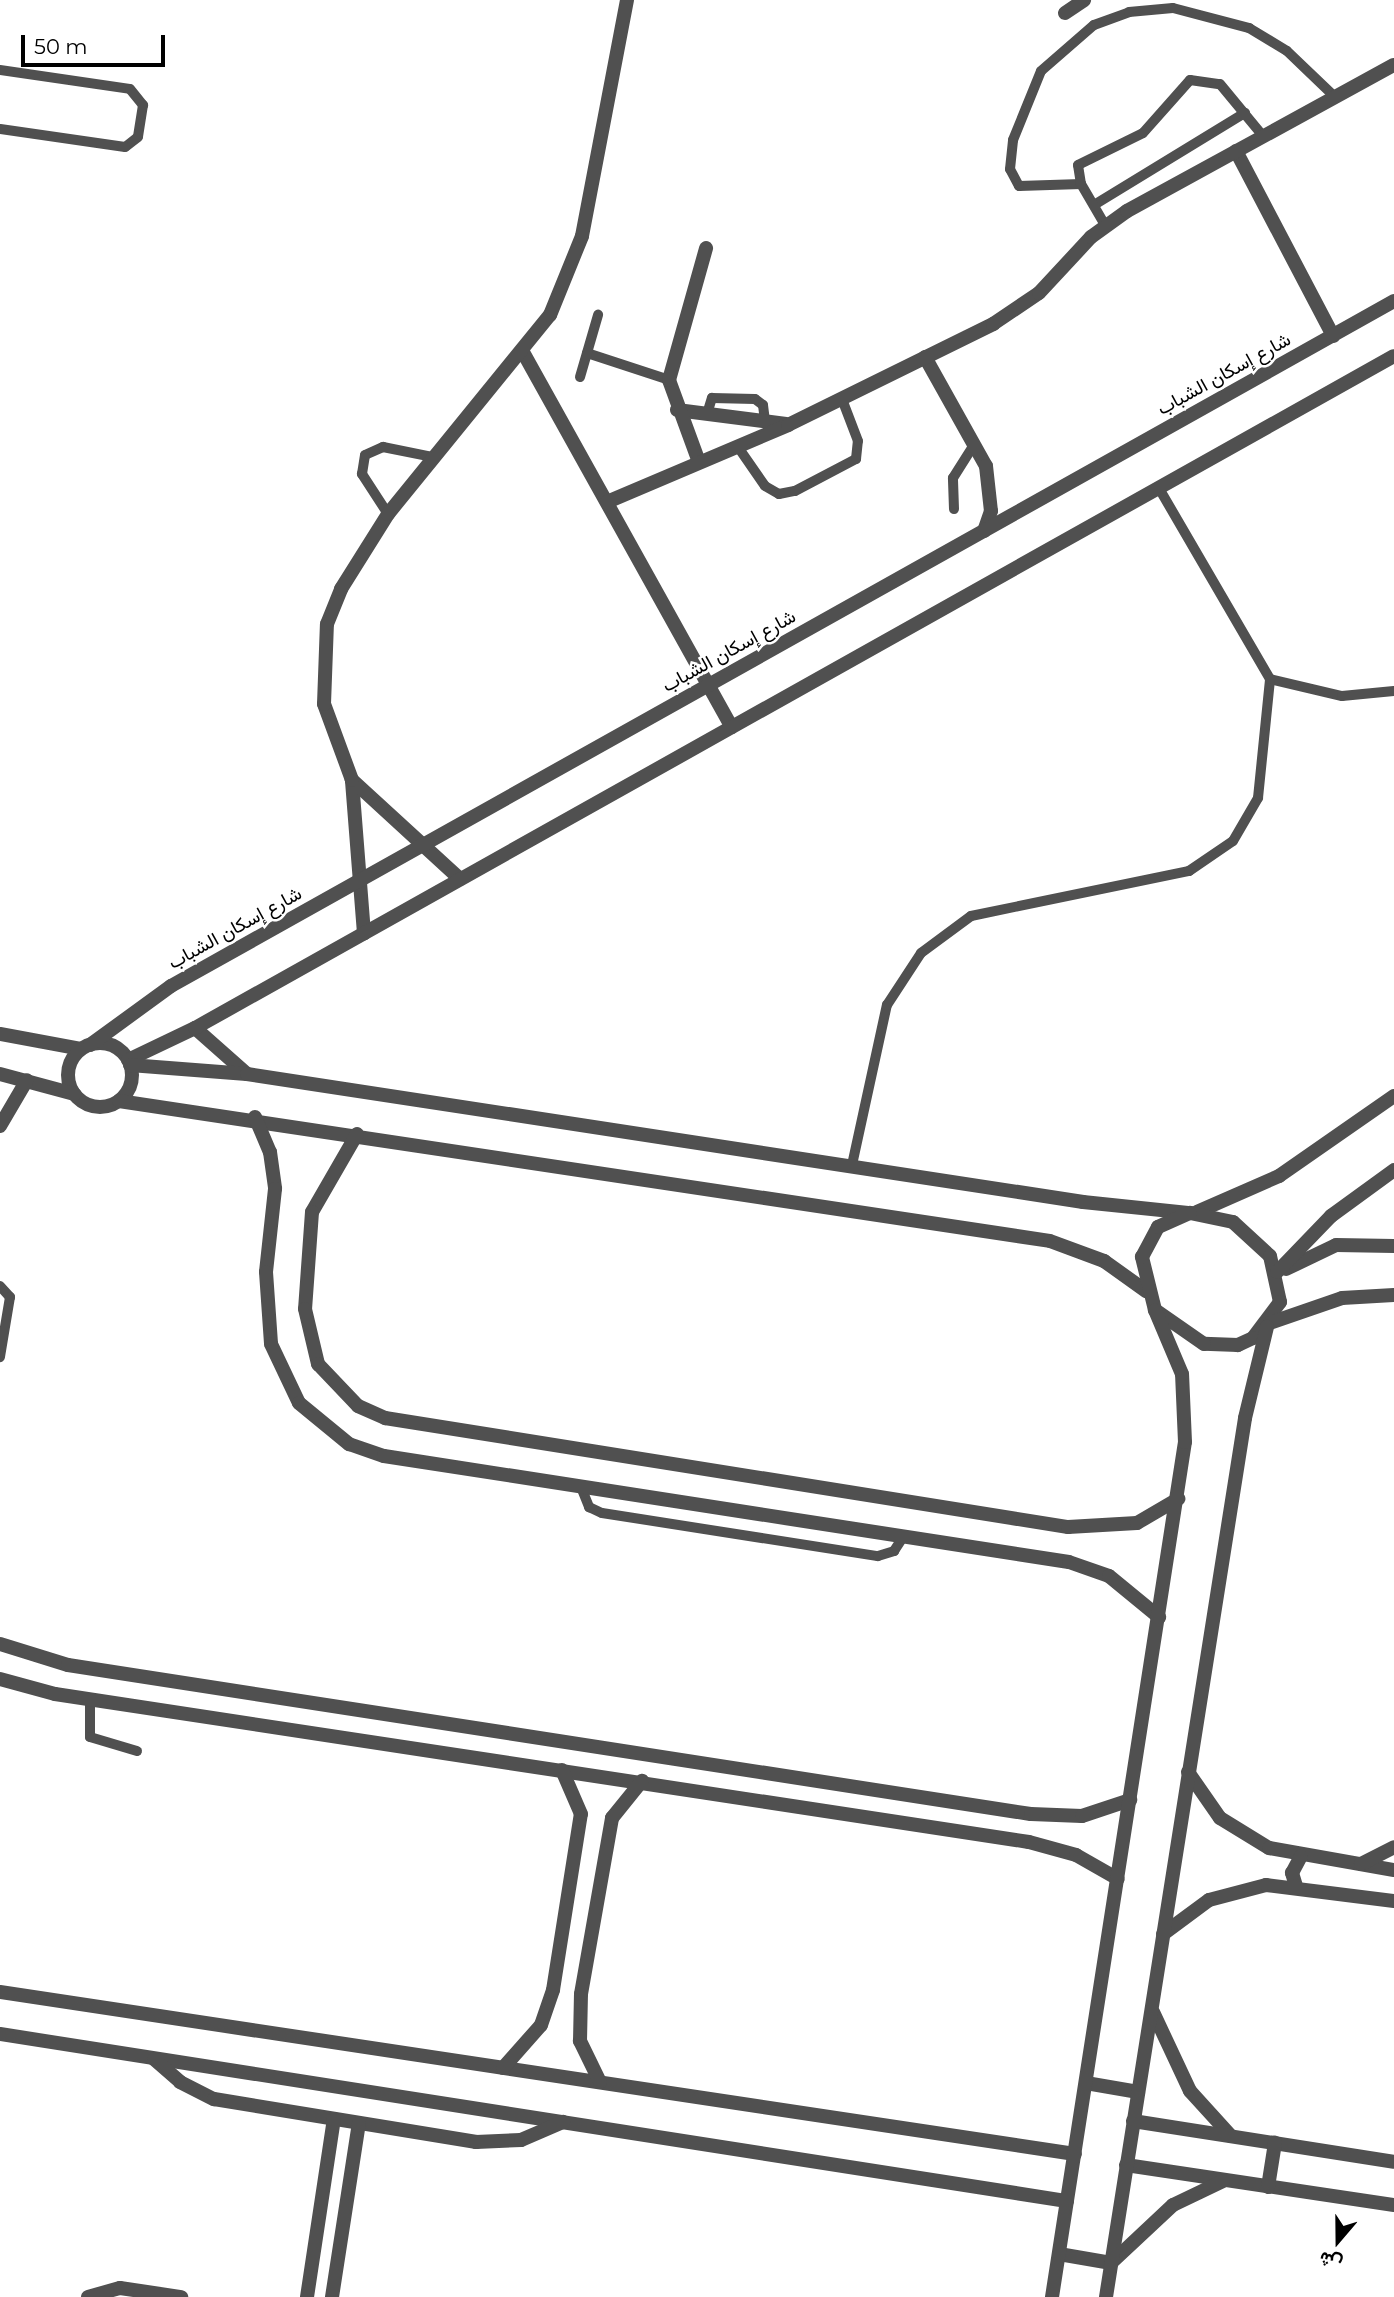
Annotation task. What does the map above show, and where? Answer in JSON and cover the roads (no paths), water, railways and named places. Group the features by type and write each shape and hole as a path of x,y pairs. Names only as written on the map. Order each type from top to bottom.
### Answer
{"street":[{"path":"460,879 420,846 352,780 334,743 321,664 341,589 388,514 432,457 524,354 550,315 582,236 627,0"},
{"path":"1065,13 1084,0"},
{"path":"607,502 788,425 1017,310 1105,225 1394,65"},
{"path":"1236,151 1333,335"},
{"path":"699,462 677,410 669,380 706,247"},
{"name":"شارع إسكان الشباب","path":"85,1047 171,986 1394,301"},
{"path":"524,354 732,727"},
{"path":"129,1063 1394,356"},
{"path":"925,357 975,443 991,488 984,531"},
{"path":"677,410 788,425"},
{"path":"352,780 362,879 364,933"},
{"path":"195,1028 247,1074"},
{"path":"0,1034 85,1047 110,1045 129,1063 247,1074 1193,1213 1247,1231 1277,1273 1280,1302 1268,1325 1245,1418 1106,2297"},
{"path":"74,1094 69,1065 85,1047"},
{"path":"119,1101 130,1085 129,1063"},
{"path":"0,1074 74,1094 90,1105 119,1101 255,1117 1050,1241 1104,1261 1146,1291"},
{"path":"0,1126 27,1080"},
{"path":"1052,2297 1185,1442 1182,1374 1146,1291 1142,1257 1148,1241 1158,1227 1279,1176 1394,1096"},
{"path":"255,1117 274,1170 266,1272 271,1344 299,1403 349,1444 384,1456 1090,1568 1127,1588 1159,1617"},
{"path":"356,1134 312,1213 304,1308 318,1364 335,1388 376,1414 1068,1527 1137,1523 1178,1499"},
{"path":"1277,1273 1331,1216 1394,1170"},
{"path":"1277,1273 1336,1245 1394,1247"},
{"path":"1155,1310 1186,1336 1221,1347 1238,1345 1268,1325 1342,1298 1394,1295"},
{"path":"0,1644 68,1665 1031,1814 1082,1816 1130,1800"},
{"path":"0,1679 90,1699 1029,1842 1076,1855 1118,1879"},
{"path":"503,2068 536,2033 553,1990 582,1814 562,1770"},
{"path":"1188,1772 1201,1797 1236,1830 1301,1856 1394,1870"},
{"path":"600,2082 580,2041 581,1994 612,1818 642,1781"},
{"path":"1360,1865 1394,1847"},
{"path":"1296,1886 1292,1873 1301,1856"},
{"path":"1163,1934 1209,1899 1266,1885 1296,1886 1394,1901"},
{"path":"0,1992 1075,2154"},
{"path":"1151,2008 1190,2091 1231,2136"},
{"path":"0,2034 1067,2201"},
{"path":"153,2058 180,2082 214,2099 359,2123 498,2143 563,2122"},
{"path":"1086,2083 1138,2092"},
{"path":"307,2297 334,2119"},
{"path":"1133,2121 1394,2161"},
{"path":"332,2297 359,2123"},
{"path":"1268,2187 1275,2143"},
{"path":"1126,2165 1394,2205"},
{"path":"1111,2263 1173,2205 1224,2180"},
{"path":"1059,2253 1111,2263"},
{"path":"88,2297 120,2288 181,2297"}],"lane":[{"path":"1081,184 1032,190 1015,181 1013,140 1024,101 1065,45 1094,25 1129,12 1173,8 1237,23 1287,51 1335,97"},
{"path":"0,70 130,89 143,105 136,141 125,147 0,129"},
{"path":"1105,225 1081,184 1081,160 1143,133 1190,80 1213,80 1263,136"},
{"path":"1094,205 1245,113"},
{"path":"580,377 598,315"},
{"path":"587,353 669,380"},
{"path":"707,414 712,398 755,398 763,405 765,422"},
{"path":"738,447 765,486 779,494 795,491 856,459 858,441 842,399"},
{"path":"954,509 953,478 975,443"},
{"path":"388,514 362,474 366,455 383,447 432,457"},
{"path":"852,1165 887,1005 921,953 971,916 1189,871 1233,841 1258,798 1270,679 1159,488"},
{"path":"1270,679 1342,696 1394,691"},
{"path":"0,1286 10,1297 0,1357"},
{"path":"581,1487 595,1511 878,1556 894,1551 903,1537"},
{"path":"90,1699 90,1737 136,1751"}]}
